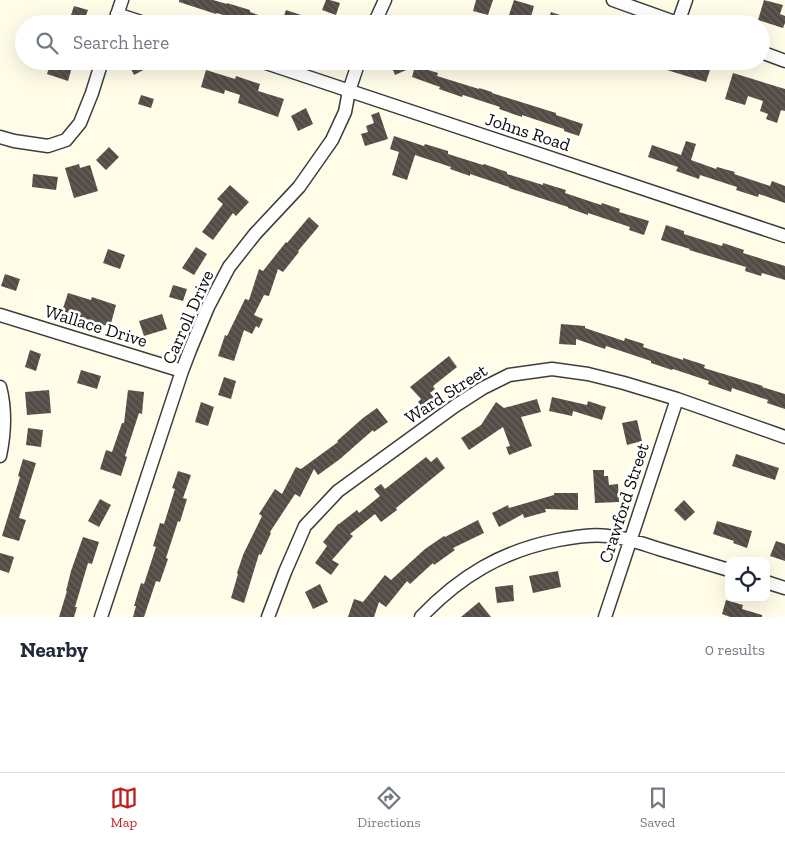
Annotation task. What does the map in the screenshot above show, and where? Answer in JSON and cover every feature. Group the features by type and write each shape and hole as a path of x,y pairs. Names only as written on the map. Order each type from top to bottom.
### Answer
{"street":[{"path":"117,15 122,0"},
{"path":"378,15 385,0"},
{"path":"612,0 656,15"},
{"path":"681,15 686,0"},
{"path":"770,55 785,60"},
{"path":"0,137 48,146 66,140 80,123 99,70"},
{"name":"Johns Road","path":"287,70 785,236"},
{"name":"Carroll Drive","path":"102,617 182,371 208,307 230,266 255,234 299,187 332,140 345,112 356,70"},
{"name":"Wallace Drive","path":"0,315 182,371"},
{"name":"Ward Street","path":"268,617 305,526 322,507 338,491 455,406 483,388 509,375 552,369 588,374 624,383 785,437"},
{"path":"0,387 3,397 5,422 0,456"},
{"name":"Crawford Street","path":"605,617 677,400"},
{"path":"421,617 438,599 469,576 502,557 536,544 576,537 607,536 631,540 725,569"},
{"path":"770,583 785,588"}],"building":[{"path":"179,0 213,0 250,10 250,12 259,15 216,14 179,2"},
{"path":"326,0 340,3 336,15 322,10"},
{"path":"476,0 493,0 488,15 473,11"},
{"path":"514,0 534,6 532,15 509,15"},
{"path":"764,0 783,5 780,14 785,16 783,28 770,24 770,15 760,15"},
{"path":"74,6 88,10 86,15 71,15"},
{"path":"286,10 301,15 284,15"},
{"path":"48,70 71,70 68,81 47,74"},
{"path":"132,70 143,70 134,75"},
{"path":"206,70 235,79 236,76 260,84 258,91 284,99 278,117 238,103 240,95 225,90 224,94 201,87"},
{"path":"393,70 406,70 395,75"},
{"path":"414,70 428,70 438,73 437,76 556,113 556,115 583,124 579,136 564,131 564,129 499,109 500,107 439,89 440,87 412,77"},
{"path":"667,70 710,70 706,82"},
{"path":"733,73 785,89 785,111 781,110 777,123 766,119 768,114 760,111 763,101 748,96 745,105 725,99"},
{"path":"141,95 154,99 151,108 138,104"},
{"path":"306,108 313,124 298,131 291,116"},
{"path":"379,112 388,139 365,146 361,134 368,132 366,126 374,123 371,115"},
{"path":"394,136 424,146 425,144 448,151 448,154 484,164 507,172 507,174 566,190 565,193 620,209 619,212 649,221 644,235 629,230 630,227 588,213 588,215 470,174 470,176 450,169 451,167 415,155 407,180 392,175 399,152 390,149"},
{"path":"686,141 696,144 691,160 716,169 717,167 735,172 734,174 770,186 772,181 785,186 785,203 759,194 758,197 736,190 737,187 700,175 699,179 676,171 678,167 648,157 652,145 681,155"},
{"path":"109,147 119,157 106,170 96,160"},
{"path":"79,164 80,168 90,165 98,191 74,198 65,168"},
{"path":"33,174 58,177 56,190 32,187"},
{"path":"230,185 249,202 236,216 233,213 213,240 202,232 223,204 217,199"},
{"path":"309,217 319,226 283,272 278,269 269,296 264,295 254,315 263,319 259,328 256,326 252,334 244,330 234,361 218,356 225,335 227,336 245,299 249,300 259,269 263,271"},
{"path":"666,225 684,231 684,234 722,246 723,243 744,250 743,253 785,266 785,280 762,273 761,276 745,271 746,267 661,240"},
{"path":"196,247 207,254 194,275 182,268"},
{"path":"108,249 125,255 120,269 103,263"},
{"path":"5,274 20,279 16,291 1,286"},
{"path":"173,285 187,289 183,301 169,297"},
{"path":"68,293 91,300 92,297 116,305 110,327 62,311"},
{"path":"162,314 167,329 144,336 139,321"},
{"path":"561,324 585,326 585,328 624,341 625,338 644,344 643,347 705,365 704,368 785,394 785,409 767,403 768,400 732,388 731,392 708,384 709,381 651,363 651,361 606,346 605,349 576,339 576,345 559,344"},
{"path":"30,350 41,354 36,371 25,367"},
{"path":"449,356 457,367 433,386 435,389 430,393 435,398 424,409 418,402 421,399 410,387"},
{"path":"81,370 101,376 97,389 77,383"},
{"path":"224,377 236,381 231,399 218,395"},
{"path":"49,390 51,413 27,415 25,392"},
{"path":"128,390 144,392 142,414 139,413 125,456 127,457 121,476 100,469 106,450 112,452 122,423 124,423"},
{"path":"552,397 587,405 588,401 606,407 602,420 573,411 572,416 549,411"},
{"path":"537,399 541,412 521,417 532,446 509,455 506,447 510,446 503,427 469,450 461,438 481,425 496,402 504,408"},
{"path":"201,402 214,407 208,426 195,422"},
{"path":"377,408 388,422 374,432 373,430 340,459 318,475 314,469 300,497 295,494 270,532 261,555 259,554 244,603 231,598 243,555 262,516 259,514 275,489 282,494 296,467 301,469 338,442 363,418"},
{"path":"637,420 642,441 627,445 622,423"},
{"path":"28,428 43,430 41,447 26,445"},
{"path":"736,454 779,468 775,480 732,466"},
{"path":"426,457 431,462 437,457 445,468 381,522 375,514 350,534 353,536 332,560 339,564 331,575 315,563 327,546 323,542 338,524 357,510 359,513 380,496 374,489 381,484 385,489"},
{"path":"23,459 36,463 19,518 26,520 19,541 2,536 20,477 18,476"},
{"path":"593,470 604,470 604,476 608,476 609,485 618,484 619,502 595,503"},
{"path":"178,471 191,475 183,498 187,499 180,522 178,521 160,582 156,581 144,617 133,617 136,606 134,606 141,583 144,584 156,547 153,546 160,523 164,524 175,489 172,488"},
{"path":"554,493 578,493 578,510 545,509 546,512 524,518 523,514 499,527 492,513 508,505 509,508 554,495"},
{"path":"100,499 111,505 99,527 88,521"},
{"path":"684,500 695,512 685,521 674,510"},
{"path":"478,520 484,533 453,548 455,550 434,565 433,563 410,584 407,581 386,607 379,602 374,617 348,617 354,599 363,602 385,575 391,580 425,549 444,536"},
{"path":"717,521 752,531 747,548 733,543 734,541 713,534"},
{"path":"83,537 99,542 92,564 88,563 75,607 77,607 74,617 59,617 71,571"},
{"path":"776,541 785,544 785,561 770,556"},
{"path":"0,553 14,557 9,573 0,570"},
{"path":"558,571 561,587 533,593 529,576"},
{"path":"320,584 328,602 313,609 305,592"},
{"path":"513,585 514,601 497,603 495,587"},
{"path":"479,602 491,617 461,617"},
{"path":"725,602 733,602 743,605 742,609 762,615 762,617 730,617 722,614"}]}
